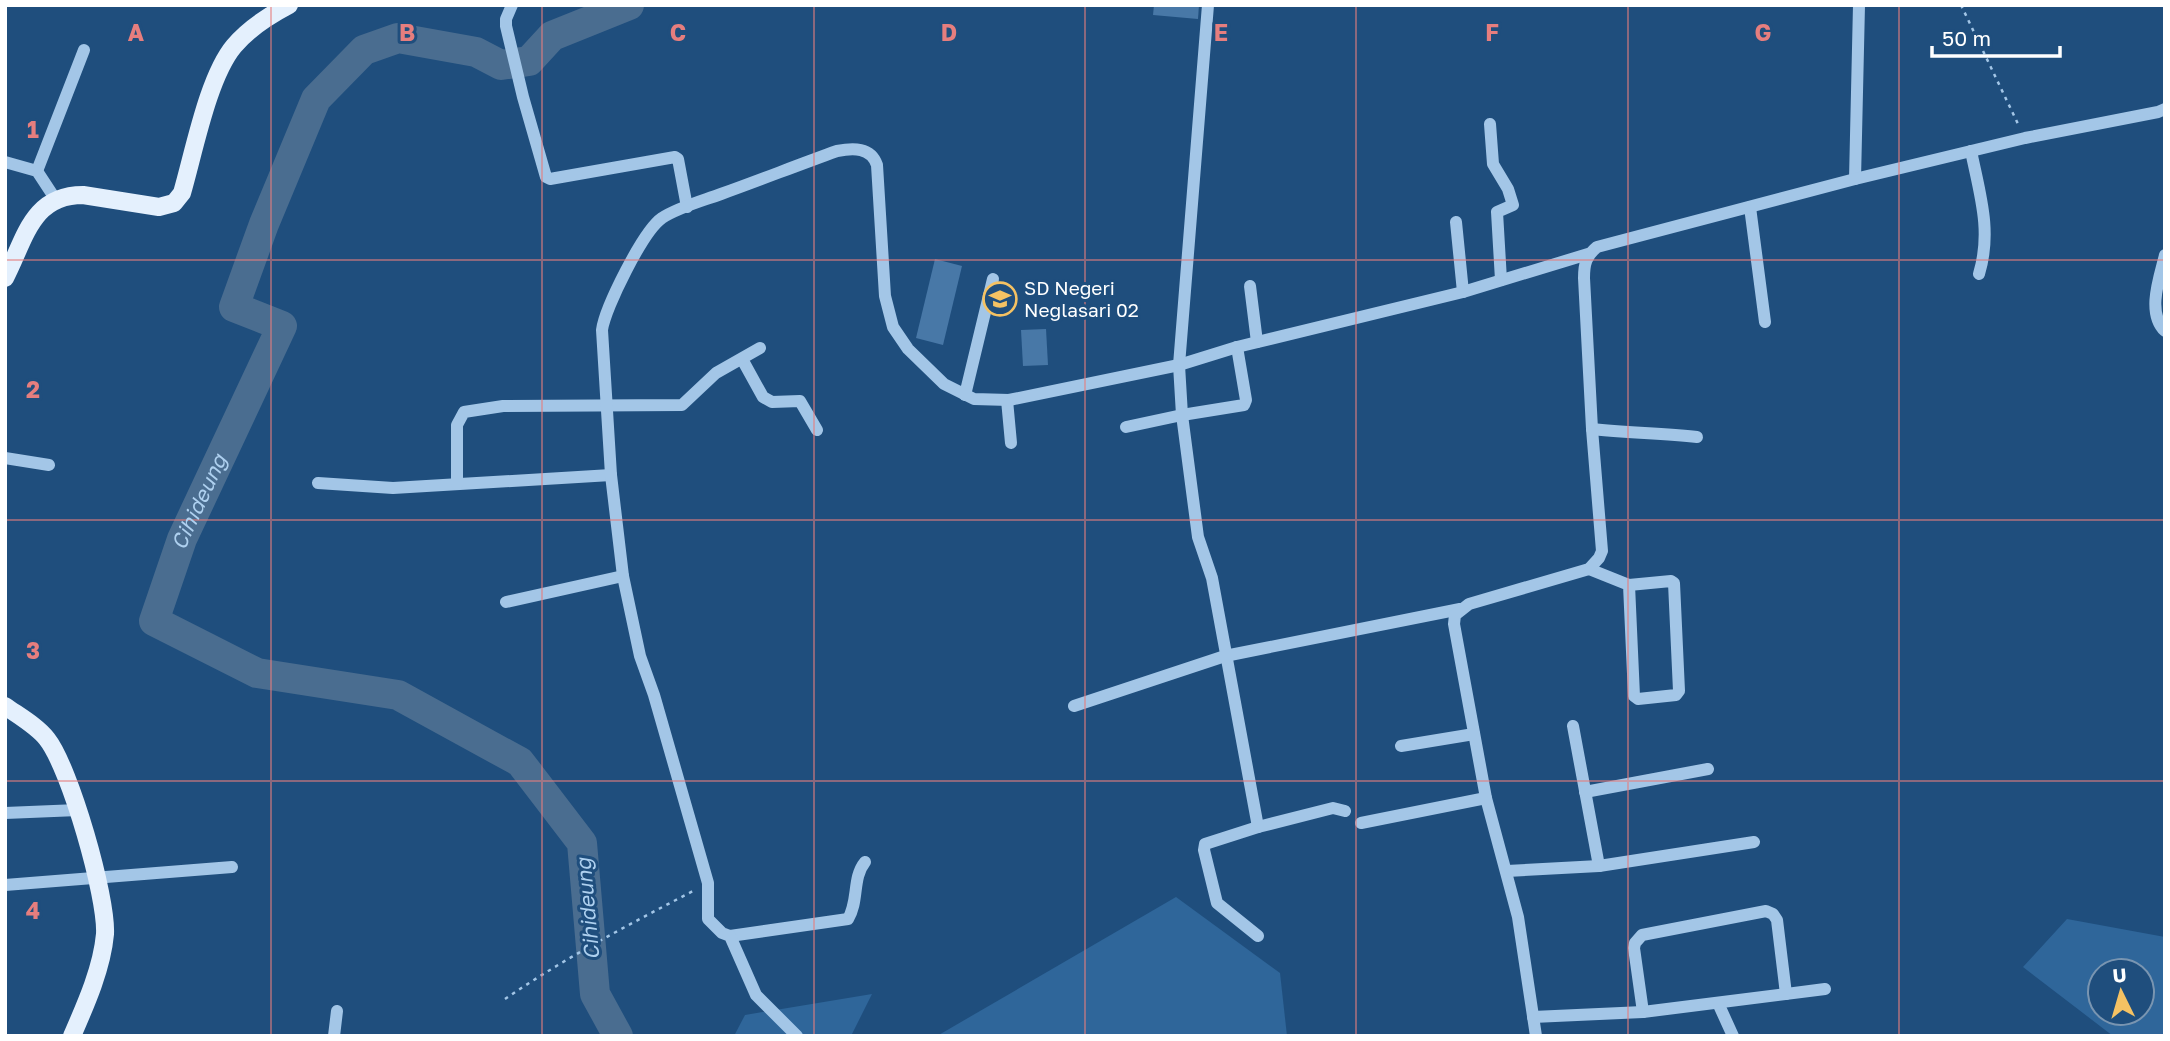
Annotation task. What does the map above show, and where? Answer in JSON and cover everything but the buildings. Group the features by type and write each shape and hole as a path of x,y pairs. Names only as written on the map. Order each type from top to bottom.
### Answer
{"main road":[{"path":"5,277 36,214 56,200 71,195 83,195 159,207 174,203 182,193 214,81 232,48 256,25 289,5"},
{"path":"5,706 48,740 78,810 97,876 104,917 104,936 90,991 72,1036"}],"street":[{"path":"512,5 508,11 506,26 546,177 550,179 675,157 678,159 687,207"},
{"path":"1208,5 1179,365 1182,415 1198,537 1210,572 1258,827"},
{"path":"1855,179 1859,5"},
{"path":"37,171 84,50"},
{"path":"865,862 858,874 853,911 848,919 730,936 722,933 708,919 708,883 654,695 640,656 623,576 611,475 602,346 604,315 613,302 631,262 660,219 836,151 850,149 868,152 877,165 885,296 893,327 908,349 944,384 965,395 990,401 1007,400 1179,365 1237,347 1463,292 1588,254 1597,247 1855,179 2025,138 2165,109"},
{"path":"1490,124 1493,164 1508,189 1513,205 1496,212 1501,280"},
{"path":"1972,151 1986,238 1979,274"},
{"path":"5,163 37,171 56,200"},
{"path":"1750,207 1765,322"},
{"path":"1455,222 1463,292"},
{"path":"1073,706 1225,656 1460,609 1588,569 1599,558 1603,542 1592,429 1584,278 1584,265 1588,254"},
{"path":"2165,255 2156,293 2155,311 2161,328 2165,331"},
{"path":"965,395 993,279"},
{"path":"1250,286 1257,342"},
{"path":"1126,427 1246,403 1237,347"},
{"path":"457,484 457,425 464,412 503,406 682,405 716,373 760,348"},
{"path":"741,359 763,397 772,402 800,401 817,430"},
{"path":"1007,400 1011,443"},
{"path":"1592,429 1643,434 1666,433 1697,438"},
{"path":"5,458 49,464"},
{"path":"318,482 393,488 611,475"},
{"path":"1588,569 1629,584 1674,583 1679,691 1676,695 1637,699 1634,696 1629,584"},
{"path":"506,602 623,576"},
{"path":"1460,609 1455,615 1454,635 1486,798 1507,871 1523,943 1536,1036"},
{"path":"1573,726 1599,866"},
{"path":"1401,746 1474,734"},
{"path":"1585,792 1708,769"},
{"path":"1361,823 1486,798"},
{"path":"1258,936 1217,904 1204,847 1207,843 1258,827 1336,808 1345,811"},
{"path":"5,813 78,810"},
{"path":"1507,871 1599,866 1754,842"},
{"path":"5,885 232,867"},
{"path":"1643,1012 1634,948 1638,938 1642,935 1766,911 1773,914 1777,920 1786,994"},
{"path":"730,936 756,995 797,1036"},
{"path":"1533,1017 1643,1012 1825,989"},
{"path":"1718,1003 1733,1036"},
{"path":"334,1036 337,1011"}],"path":[{"path":"1961,5 2025,138"},
{"path":"505,999 551,968 605,937 708,883"}],"shaded area":[{"path":"1176,897 1280,973 1287,1036 937,1036"},
{"path":"2067,919 2165,937 2165,1036 2113,1036 2101,1027 2156,1027 2156,957 2086,957 2086,1015 2023,967"},
{"path":"872,994 851,1036 734,1036 745,1015"}],"waterway":[{"name":"Cihideung","path":"618,1036 595,994 582,843 520,762 398,695 257,673 154,621 182,539 282,326 234,307 264,224 316,99 364,50 398,38 476,52 501,65 529,61 552,36 629,5"}],"place":[{"name":"SD Negeri Neglasari 02","path":"1000,299"}]}
